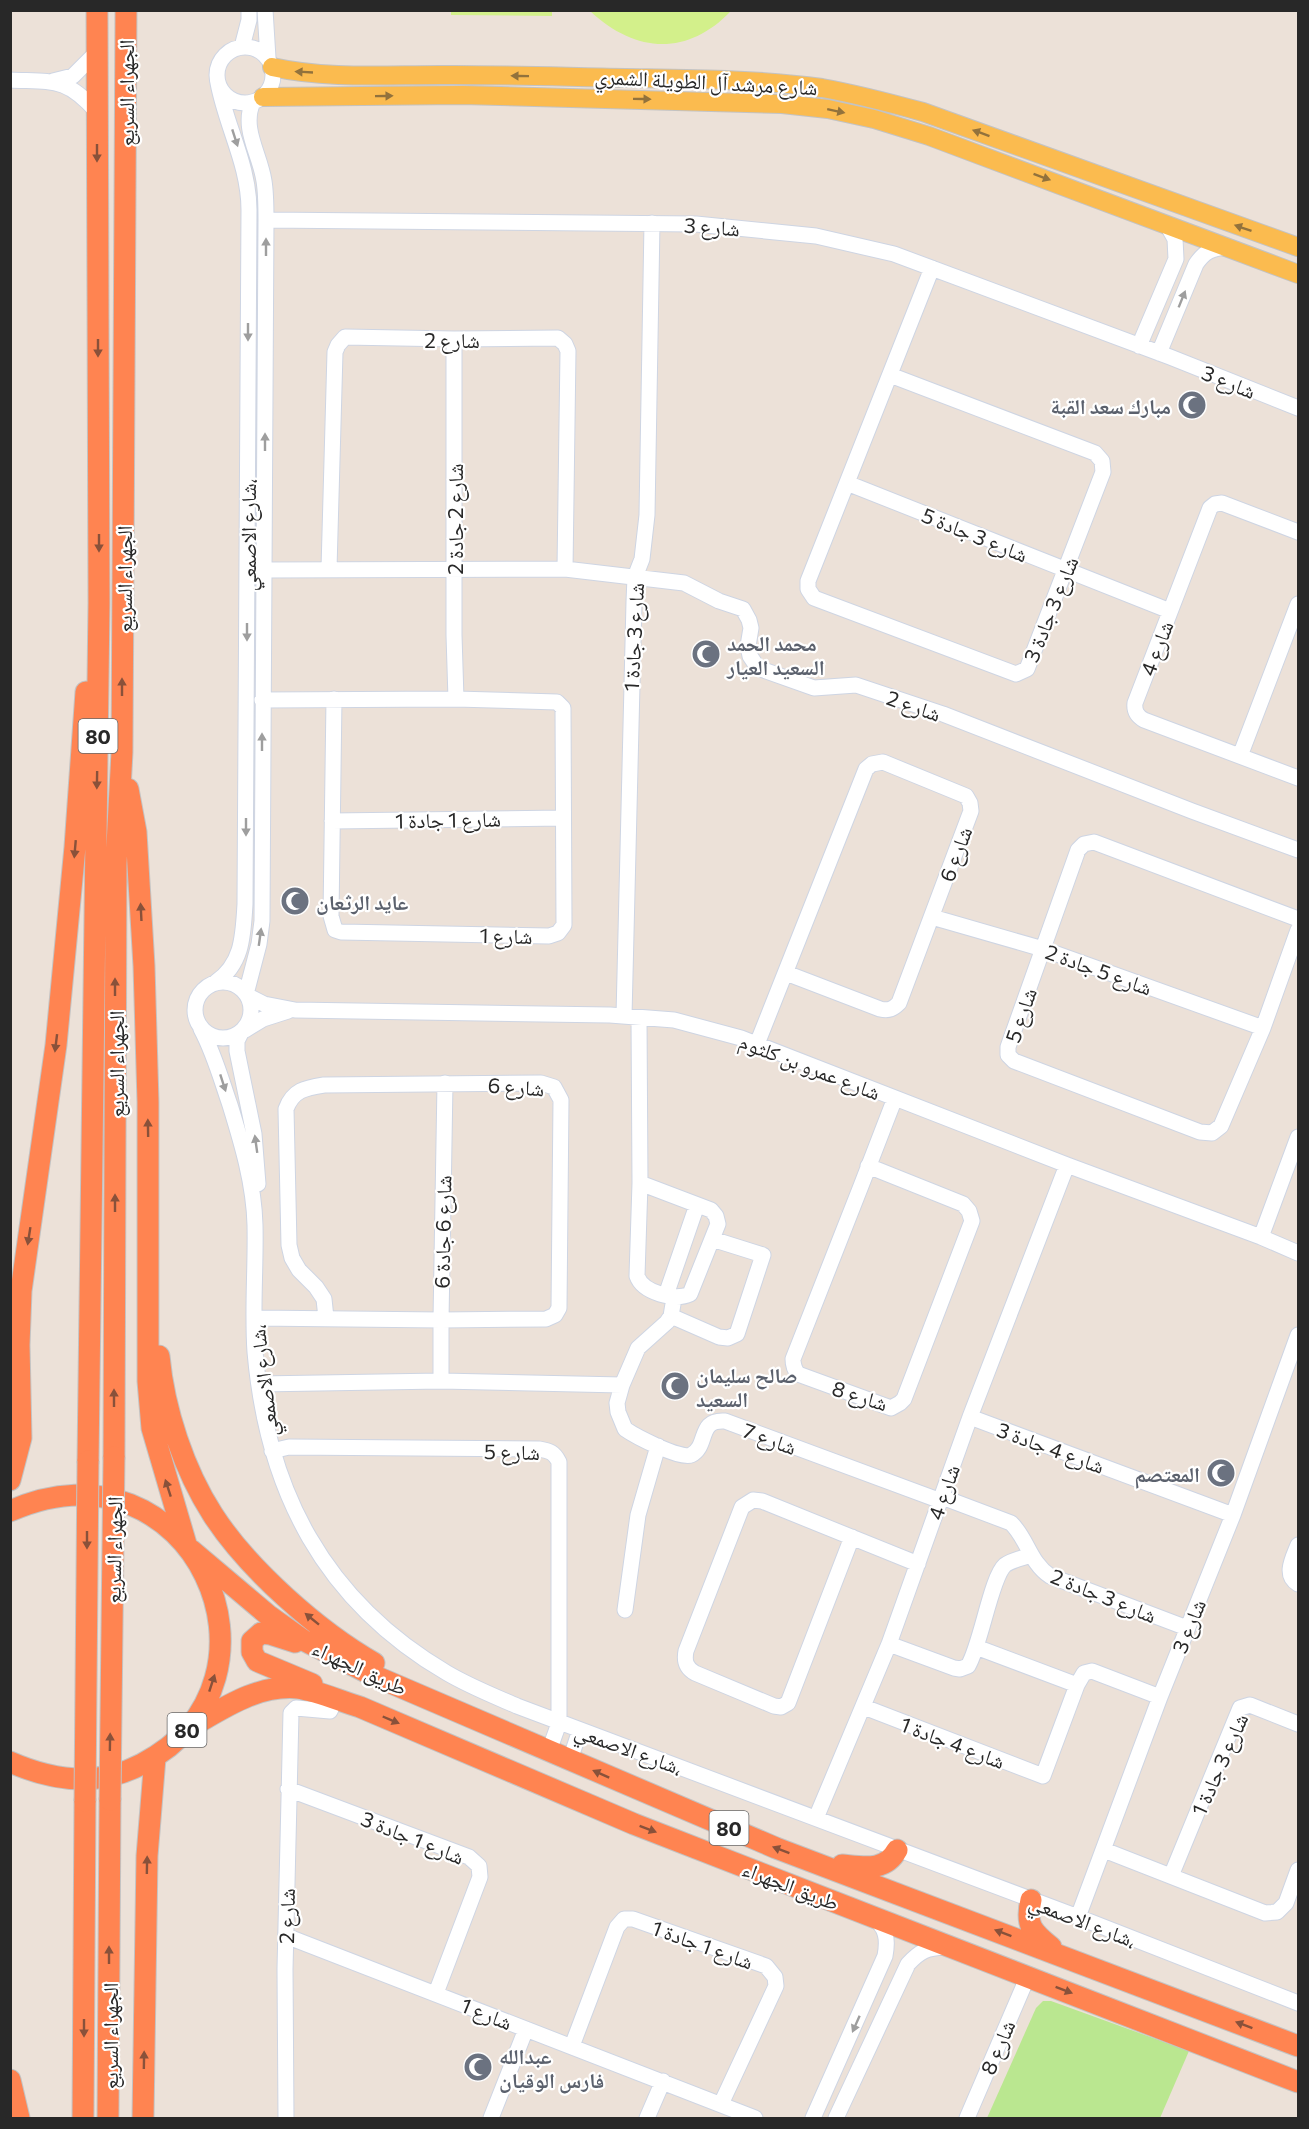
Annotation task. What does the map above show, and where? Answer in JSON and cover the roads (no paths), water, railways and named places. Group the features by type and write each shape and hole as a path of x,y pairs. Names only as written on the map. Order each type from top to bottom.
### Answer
{"highway":[{"name":"الجهراء السريع","path":"83,2118 88,1461 99,603 97,10"},
{"name":"الجهراء السريع","path":"108,2118 116,864 122,752 126,10"},
{"path":"10,1480 21,1438 19,1372 21,1291 56,1045 72,886 83,720 99,603"},
{"path":"122,752 136,832 142,944 148,1102 150,1264 148,1381 152,1428 188,1547"},
{"path":"150,1264 160,1371 171,1416 182,1450 213,1515 238,1547 284,1596 331,1635 368,1659 468,1716"},
{"path":"10,1419 19,1372"},
{"name":"80","path":"10,1511 28,1503 68,1495 107,1497 145,1511 162,1522 188,1547 204,1571 214,1594 219,1618 220,1642 218,1666 211,1690 200,1712 172,1745 155,1758 108,1777 84,1780 34,1773 10,1762"},
{"name":"طريق الجهراء","path":"188,1547 268,1616 303,1640 370,1674 813,1862 1299,2046"},
{"path":"360,1707 257,1661 252,1652 252,1641 261,1634 270,1634 293,1641 370,1674"},
{"name":"طريق الجهراء","path":"187,1729 241,1699 260,1692 298,1688 336,1699 360,1707 634,1824 1299,2082"},
{"path":"143,2118 147,1856 155,1758"},
{"path":"813,1862 869,1868 882,1866 893,1857 897,1850"},
{"path":"1031,1900 1028,1912 1031,1929 1061,1955"},
{"path":"10,2080 19,2118"}],"main road":[{"name":"شارع مرشد آل الطويلة الشمري","path":"270,62 292,71 347,75 631,78 772,83 846,93 923,112 1073,168 1299,247"},
{"path":"347,75 338,79 335,85 339,92 347,97"},
{"path":"536,96 543,88 567,86 570,82 569,77"},
{"path":"597,98 591,93 594,86 622,84 631,78"},
{"name":"شارع مرشد آل الطويلة الشمري","path":"258,99 536,96 742,102 828,109 885,123 1017,168 1299,274"},
{"path":"1017,168 1019,160 1029,155 1057,166 1073,168"}],"street":[{"path":"242,47 249,20 249,10"},
{"path":"266,10 272,83 258,99 236,101 222,91 218,83 218,66 227,53 242,47 252,47 261,51 270,62"},
{"path":"50,82 73,76 97,52"},
{"path":"10,80 50,82 72,88 96,111"},
{"name":"شارع الاصمعي،","path":"216,982 228,972 238,956 242,940 245,904 249,222 246,176 218,83"},
{"name":"شارع الاصمعي،","path":"247,995 262,921 266,220 264,182 248,122 249,111 258,99"},
{"name":"شارع 3","path":"266,220 652,223 715,225 816,236 894,254 1298,407"},
{"name":"شارع 3 جادة 1","path":"632,1017 631,688 635,577 642,559 647,514 652,223"},
{"path":"1139,345 1176,258 1175,239 1167,225"},
{"path":"1159,353 1196,264 1202,255 1211,249 1226,248"},
{"name":"شارع 3 جادة 3","path":"890,375 1099,456 1102,461 1103,472 1027,669 1016,674 814,598 808,589 808,581 932,268"},
{"name":"شارع 2","path":"329,569 336,352 338,345 345,337 558,338 566,344 568,351 565,569"},
{"name":"شارع 2 جادة 2","path":"454,339 456,699"},
{"name":"شارع 3 جادة 5","path":"847,483 1170,611"},
{"name":"شارع 4","path":"1299,532 1222,503 1210,508 1135,703 1137,714 1144,720 1299,778"},
{"name":"شارع 2","path":"264,570 565,569 684,583 719,601 742,609 751,628 748,646 750,656 758,668 804,686 814,688 856,685 932,710 1299,850"},
{"path":"1240,756 1299,604"},
{"name":"شارع 1","path":"262,700 334,699 456,699 553,701 560,704 563,708 564,925 558,933 549,936 341,932 335,930 331,916 334,699"},
{"name":"شارع 6","path":"757,1044 867,769 877,762 884,762 962,793 970,803 971,811 899,1003 890,1010 880,1009 786,973"},
{"name":"شارع 1 جادة 1","path":"332,821 563,818"},
{"name":"شارع 5","path":"1299,919 1089,842 1078,850 1008,1047 1008,1055 1014,1061 1200,1132 1212,1133 1221,1126 1263,1028 1299,930"},
{"name":"شارع 5 جادة 2","path":"932,917 1043,949 1263,1028"},
{"path":"216,982 227,982 238,986 247,995 251,1005 251,1015 248,1024 241,1032 224,1039 216,1038 201,1029 196,1021 195,1002 207,986 216,982"},
{"name":"شارع عمرو بن كلثوم","path":"247,995 264,1004 295,1010 632,1017 674,1020 741,1038 1299,1253"},
{"name":"شارع عمرو بن كلثوم","path":"241,1032 263,1018 295,1010"},
{"path":"632,1017 640,1183 637,1276 644,1287 683,1298 690,1294 718,1224 716,1216 711,1210 640,1183"},
{"name":"شارع الاصمعي،","path":"201,1029 212,1052 249,1172 255,1223 255,1350 264,1420 272,1451 284,1487 323,1561 367,1613 447,1673 559,1723 1078,1917 1299,2003"},
{"name":"شارع الاصمعي،","path":"241,1032 237,1041 237,1056 257,1150 259,1192 255,1223"},
{"name":"شارع 6","path":"255,1318 441,1320 546,1319 555,1316 559,1308 559,1096 550,1085 541,1083 445,1083 324,1085 299,1091 290,1098 286,1109 289,1245 292,1258 299,1270 324,1299 326,1318"},
{"name":"شارع 6 جادة 6","path":"441,1381 445,1083"},
{"name":"شارع 8","path":"868,1166 963,1204 969,1211 972,1221 904,1399 891,1408 798,1374 793,1366 793,1359 868,1166 895,1098"},
{"path":"1261,1237 1299,1137"},
{"name":"شارع 4","path":"816,1818 889,1644 970,1417 1067,1165"},
{"path":"697,1205 670,1296 671,1316 719,1338 728,1338 737,1334 763,1255 712,1239"},
{"name":"شارع 7","path":"671,1316 661,1329 638,1348 622,1385 617,1403 625,1429 658,1446 688,1456 699,1448 709,1425 715,1421 725,1421 941,1499"},
{"name":"شارع 3","path":"1078,1917 1298,1340"},
{"path":"259,1384 441,1381 622,1385"},
{"name":"شارع 4 جادة 3","path":"970,1417 1233,1515"},
{"path":"625,1610 638,1515 658,1446"},
{"name":"شارع 5","path":"272,1451 289,1448 539,1449 552,1452 558,1462 559,1723"},
{"name":"شارع 3 جادة 2","path":"941,1499 1011,1523 1019,1532 1031,1555 1043,1571 1050,1576 1187,1628"},
{"path":"852,1537 788,1703 781,1707 774,1706 688,1668 685,1660 686,1651 742,1507 753,1500 762,1501 852,1537 918,1564"},
{"path":"1299,1545 1290,1572 1293,1580 1299,1584"},
{"path":"889,1644 954,1668 960,1669 968,1666 1000,1571 1010,1562 1031,1555"},
{"path":"976,1647 1077,1685 1081,1676 1092,1671 1160,1697"},
{"name":"شارع 4 جادة 1","path":"864,1707 1043,1776 1077,1685"},
{"name":"شارع 2","path":"286,2118 286,1936 291,1713 296,1708 330,1711 336,1699"},
{"name":"شارع 3 جادة 1","path":"1171,1876 1240,1708 1250,1705 1299,1724"},
{"path":"549,1751 559,1723"},
{"path":"570,1760 580,1730"},
{"name":"شارع 1 جادة 3","path":"288,1789 469,1857 479,1866 480,1877 436,1993"},
{"path":"1104,1850 1265,1913 1277,1912 1286,1903 1299,1870"},
{"path":"813,2118 885,1956 887,1937 877,1920 867,1914"},
{"name":"شارع 1 جادة 1","path":"572,2046 617,1927 624,1919 633,1919 765,1966 773,1972 776,1986 721,2104"},
{"name":"شارع 1","path":"286,1936 755,2118"},
{"path":"836,2118 908,1964 917,1954 927,1948 957,1949"},
{"path":"880,1970 887,1968 896,1970 900,1976 899,1983"},
{"name":"شارع 8","path":"967,2118 1028,1976"},
{"path":"491,2118 526,2029"},
{"path":"647,2118 663,2081"}],"place":[{"name":"مبارك سعد القبة","path":"1192,405"},
{"name":"محمد الحمد السعيد العيار","path":"706,654"},
{"name":"عايد الرثعان","path":"295,901"},
{"name":"صالح سليمان السعيد","path":"675,1386"},
{"name":"المعتصم","path":"1221,1473"},
{"name":"عبدالله فارس الوقيان","path":"478,2067"}]}
